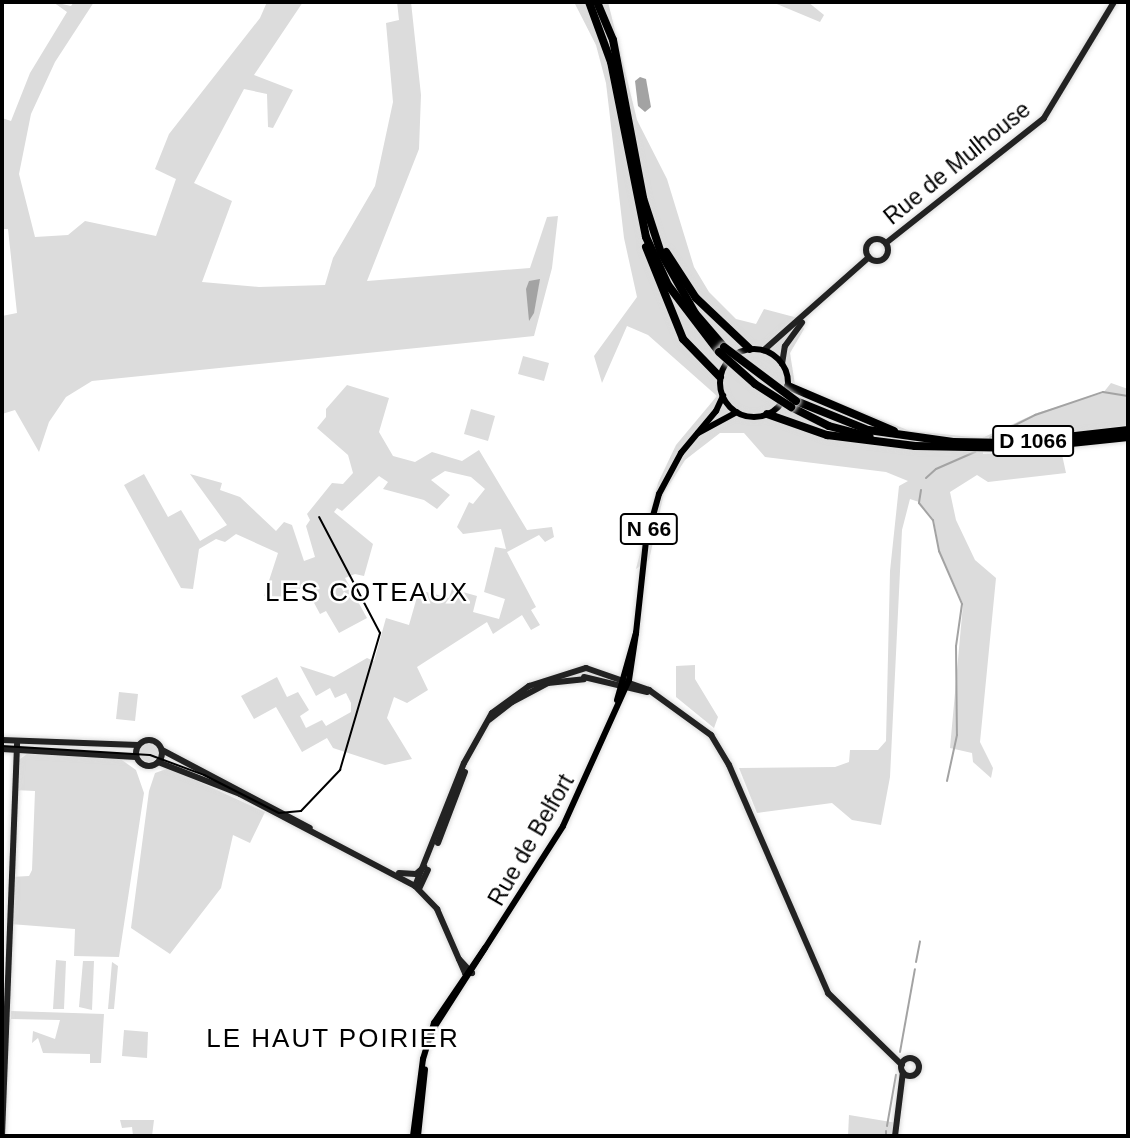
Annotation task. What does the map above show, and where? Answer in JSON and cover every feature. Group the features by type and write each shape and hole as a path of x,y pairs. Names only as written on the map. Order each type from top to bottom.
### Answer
{"highway":[{"name":"D 1066","path":"589,2 601,20"},
{"name":"D 1066","path":"597,2 609,42 643,198 675,279 722,350"},
{"name":"D 1066","path":"609,42 646,237 668,285 722,350 755,384 850,433 913,442 1023,449 1128,437"},
{"path":"643,198 666,253 684,281 750,349"},
{"path":"646,237 654,271 683,339 720,377"},
{"path":"788,386 913,442"},
{"path":"767,414 827,435 913,442"},
{"name":"D 1066","path":"913,442 1013,443 1128,430"}],"main road":[{"path":"750,349 764,350 782,364 788,386 782,403 767,414 755,417 737,412 723,396 720,377 727,361 750,349"},
{"name":"Rue de Belfort","path":"432,1031 449,999 487,947 563,826 601,748 625,682 636,633 653,513 663,484 694,436 716,411 723,396"},
{"name":"Rue de Belfort","path":"694,436 737,412"},
{"name":"Rue de Belfort","path":"601,748 625,682"},
{"name":"Rue de Belfort","path":"432,1031 450,1008 469,971"},
{"path":"416,1136 425,1053 432,1031"}],"street":[{"name":"Rue de Mulhouse","path":"886,243 1044,118 1114,2"},
{"path":"764,350 869,257 869,242 886,243 883,259 869,257"},
{"path":"782,364 785,346 824,298"},
{"path":"586,668 587,680"},
{"path":"417,887 470,753 489,720 510,700 544,679 586,668 653,692 673,703 705,728 720,748 828,993 915,1075"},
{"path":"587,680 597,672"},
{"path":"510,700 548,683 587,680 625,682 673,703"},
{"path":"600,682 618,697"},
{"path":"2,740 138,745 150,739 162,750 293,815 314,831"},
{"path":"2,1136 17,741"},
{"path":"136,757 138,745"},
{"path":"2,749 136,757 147,766 158,762 202,777 314,831 396,873 417,887 437,909 459,959 469,971"},
{"path":"158,762 162,750"},
{"path":"417,887 470,753"},
{"path":"396,873 416,873 427,862"},
{"path":"903,1066 918,1062 915,1075 903,1089"},
{"path":"895,1136 903,1089 903,1066"}],"shaded area":[{"path":"53,2 71,6 74,2 94,2 55,62 31,114 19,174 35,237 68,235 85,221 156,236 176,179 155,169 169,134 260,18 267,2 303,2 254,75 293,90 273,128 268,127 267,94 244,89 194,183 232,201 202,282 259,287 325,285 333,258 375,186 393,102 386,23 399,20 397,2 411,2 421,95 419,149 367,281 530,268 547,217 558,216 552,268 534,336 92,381 66,397 49,422 39,452 15,410 2,414 2,316 17,313 8,229 2,229 2,118 11,121 30,73 67,12"},
{"path":"574,2 608,2 637,120 667,179 694,267 709,292 736,319 756,324 764,309 798,318 804,329 790,353 795,385 910,431 982,438 983,454 1061,450 1066,473 988,482 977,475 950,492 956,520 975,560 996,578 980,742 993,768 991,778 973,762 972,753 950,748 963,604 939,550 934,520 919,502 910,499 902,530 890,777 881,825 852,820 832,803 757,813 739,768 835,767 849,762 850,750 878,750 886,741 890,571 899,486 908,481 886,472 765,457 744,433 720,433 685,460 664,493 649,560 636,569 658,483 676,445 717,396 648,335 627,326 602,383 594,356 637,297 624,238 606,83 596,45"},
{"path":"772,2 808,2 824,15 820,22"},
{"path":"640,77 646,79 651,107 645,112 638,106 635,81"},
{"path":"540,279 534,313 529,321 526,289 529,281"},
{"path":"523,356 549,363 544,381 518,374"},
{"path":"1111,383 1128,389 1128,425 1058,435 982,438 1037,413 1103,393"},
{"path":"347,385 389,398 379,432 393,456 415,462 432,452 462,461 479,450 527,530 552,527 554,537 545,542 539,535 507,552 536,607 531,610 540,625 531,630 522,615 493,634 487,622 417,667 428,690 407,703 394,697 387,718 412,759 385,765 333,748 327,738 302,752 276,707 254,719 241,696 277,677 287,697 298,692 309,710 300,716 306,728 322,720 326,726 351,712 351,703 346,693 335,698 330,688 316,696 300,666 334,677 367,658 374,661 386,618 409,625 419,590 449,598 452,589 477,596 473,612 499,619 505,599 484,592 495,547 506,549 501,529 463,534 457,527 469,502 473,504 485,489 471,477 445,471 431,480 450,495 437,509 424,500 383,489 388,482 379,476 342,511 337,508 334,512 373,544 364,576 355,574 345,578 367,618 339,633 326,611 320,614 305,586 283,597 264,596 278,553 236,534 225,542 216,539 199,549 193,589 181,588 124,485 144,474 168,517 181,510 200,541 227,525 190,474 222,483 220,490 240,497 276,531 284,522 292,525 304,561 315,557 306,526 310,520 307,514 332,483 343,484 353,473 348,455 317,428 326,417 326,409"},
{"path":"471,409 495,416 488,441 464,434"},
{"path":"695,665 695,679 718,717 714,728 676,697 676,666"},
{"path":"119,692 138,694 135,721 116,719"},
{"path":"149,742 156,745 159,752 156,759 149,762 142,759 139,752 142,745"},
{"path":"27,754 119,758 136,770 144,793 119,957 74,956 75,929 10,924 11,877 29,876 32,870 35,791 14,790 16,762"},
{"path":"169,768 265,812 250,843 233,835 221,888 170,954 131,928 149,791 155,773"},
{"path":"56,960 66,961 64,1009 53,1009"},
{"path":"83,961 94,961 92,1010 79,1007"},
{"path":"112,962 118,966 114,1009 108,1009"},
{"path":"11,1011 104,1014 101,1063 90,1063 90,1054 43,1053 38,1038 32,1043 33,1031 55,1039 60,1020 11,1019"},
{"path":"124,1030 148,1032 147,1058 122,1056"},
{"path":"849,1115 897,1123 895,1136 848,1136"},
{"path":"120,1120 154,1120 152,1136 133,1136 132,1127 122,1128"}],"waterway":[{"path":"990,438 1035,415 1103,392 1128,396"},
{"path":"926,478 936,469 975,452"},
{"path":"921,490 919,503 933,520 939,551 962,604 956,646 957,735 947,781"},
{"path":"916,962 920,941"},
{"path":"900,1052 915,969"},
{"path":"887,1126 896,1075"},
{"path":"886,1131 886,1136"}],"tram line":[{"path":"2,746 150,755 204,775 279,813 301,811 340,770 380,633 319,517"}],"district":[{"name":"LES COTEAUX","path":"367,593"},
{"name":"LE HAUT POIRIER","path":"333,1039"}]}
